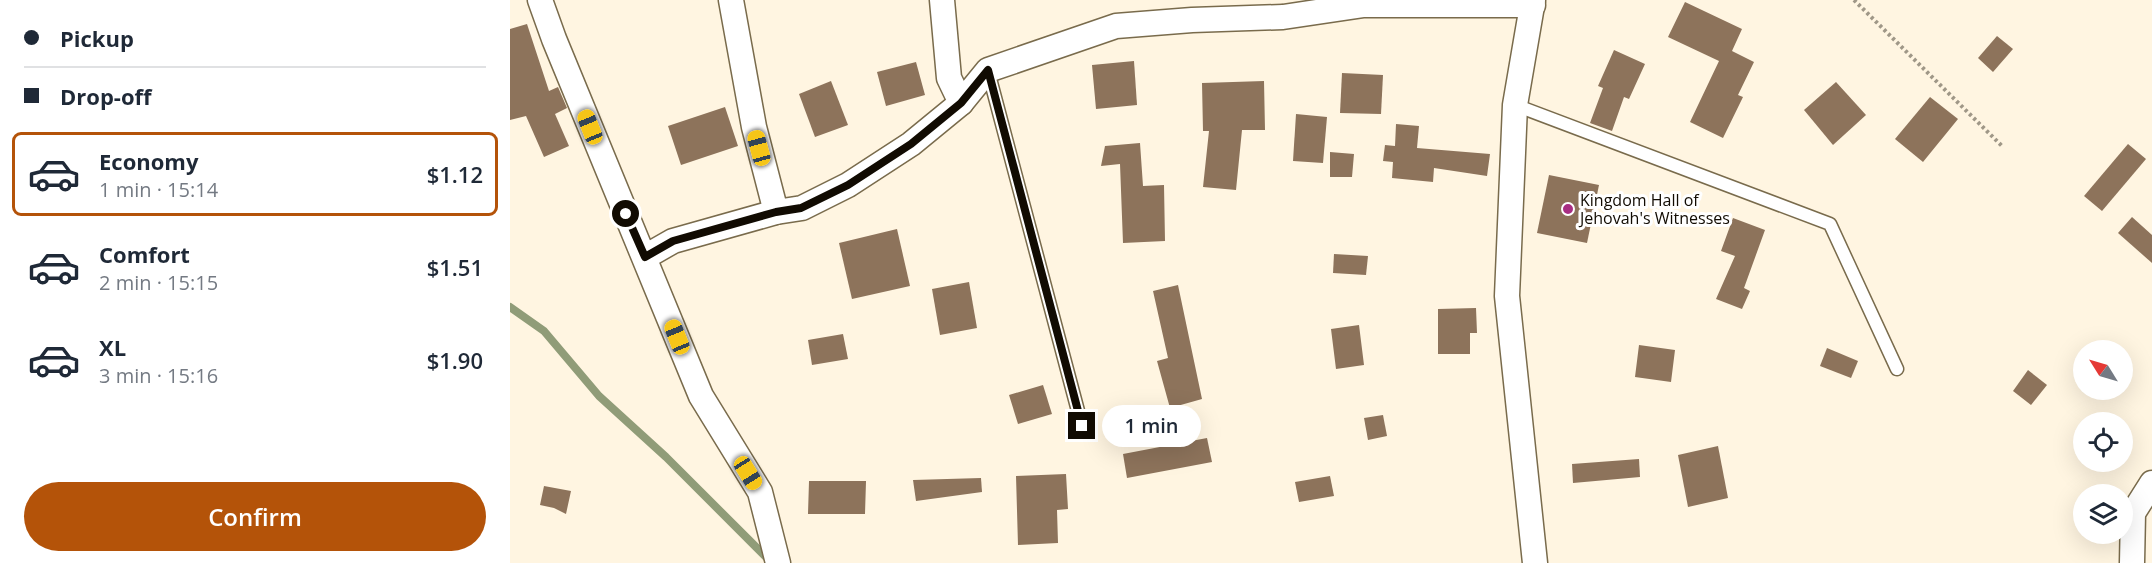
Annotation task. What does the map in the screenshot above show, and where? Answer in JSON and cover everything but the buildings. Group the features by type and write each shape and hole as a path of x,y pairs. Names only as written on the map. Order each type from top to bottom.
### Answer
{"street":[{"path":"540,0 701,396 760,492 778,563"},
{"path":"731,0 754,127 776,212"},
{"path":"942,0 949,78 961,103"},
{"path":"645,257 673,241 776,212 801,208 848,185 911,144 961,103 988,70 1116,26 1192,10 1283,17 1364,5 1533,2 1515,105 1507,296 1535,563"},
{"path":"2132,563 2133,513 2152,483"}],"lane":[{"path":"988,70 1082,426"},
{"path":"1515,105 1830,224 1897,369"}],"path":[{"path":"1854,0 2002,146"}],"waterway":[{"path":"510,307 544,331 599,396 666,457 769,560"}],"place":[{"name":"Kingdom Hall of Jehovah's Witnesses","path":"1568,209"}],"route":[{"path":"626,214 645,257 673,241 776,212 801,208 848,185 911,144 961,103 988,70 1082,426"}]}
